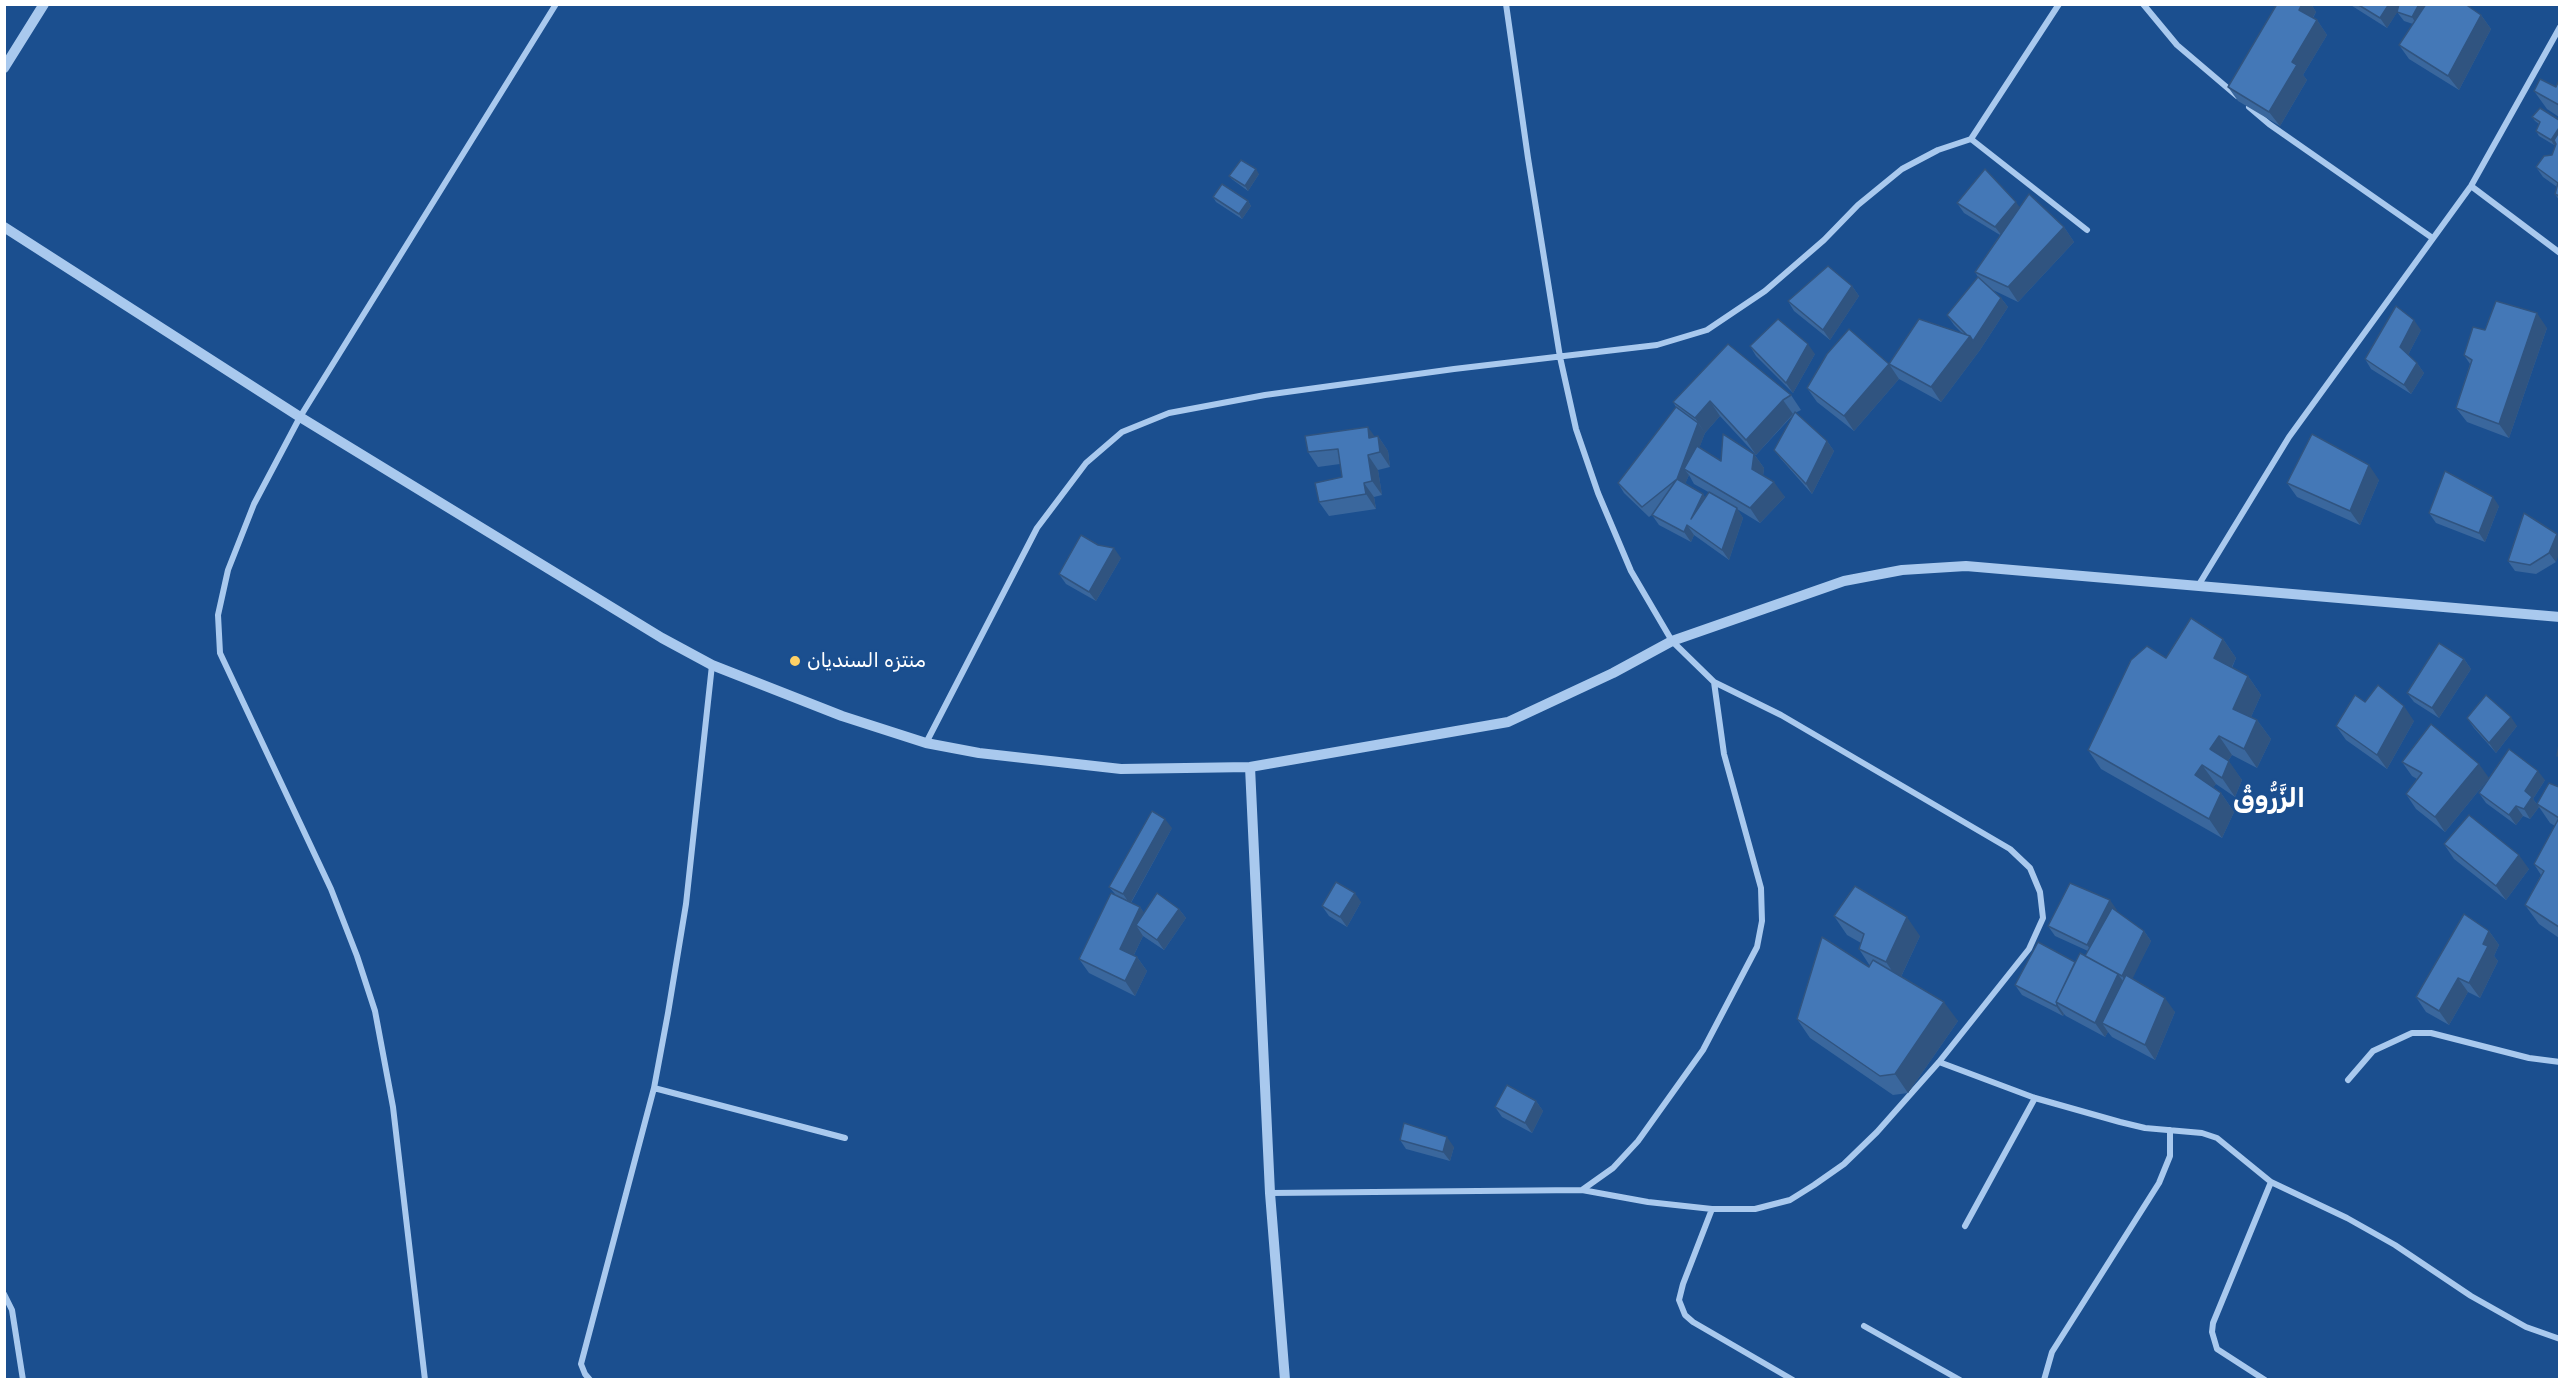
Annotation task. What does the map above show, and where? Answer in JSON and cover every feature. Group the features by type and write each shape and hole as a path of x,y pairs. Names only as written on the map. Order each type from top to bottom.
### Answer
{"street":[{"path":"4,68 44,4"},
{"path":"425,1380 393,1107 375,1011 331,889 220,653 218,615 228,570 254,504 300,417 556,4"},
{"path":"1270,1193 1582,1190 1648,1202 1712,1209 1755,1209 1790,1200 1844,1164 1877,1132 1940,1062 2029,949 2043,918 2040,892 2030,868 2010,849 1781,715 1714,681 1672,641 1631,571 1598,493 1576,429 1560,357 1506,4"},
{"path":"926,742 1037,528 1086,463 1122,432 1169,413 1265,395 1454,369 1657,345 1707,330 1765,291 1824,240 1858,205 1902,169 1938,150 1971,139 2059,4"},
{"path":"2143,4 2177,45 2269,124 2431,237"},
{"path":"2198,586 2289,437 2431,237 2471,186 2559,27"},
{"path":"1971,139 2087,230"},
{"path":"2471,186 2559,253"},
{"path":"4,227 300,417 615,611 712,665 817,707 926,742 979,753 1121,769 1250,767 1508,722 1613,673 1672,641 1844,581 1902,570 1965,566 2559,617"},
{"path":"590,1380 581,1364 654,1088 686,904 712,665"},
{"path":"1582,1190 1613,1168 1638,1140 1703,1050 1757,947 1762,921 1761,888 1724,754 1714,681"},
{"path":"1250,767 1270,1193 1285,1380"},
{"path":"2348,1080 2373,1051 2412,1033 2431,1033 2529,1058 2559,1062"},
{"path":"1940,1062 2035,1098 2120,1122 2202,1133 2217,1138 2271,1182 2366,1229 2470,1296 2526,1327 2559,1339"},
{"path":"654,1088 845,1138"},
{"path":"1965,1226 2035,1098"},
{"path":"2044,1380 2052,1352 2125,1239 2166,1170 2170,1156 2170,1130"},
{"path":"2265,1380 2217,1349 2212,1332 2213,1323 2271,1182"},
{"path":"1712,1209 1683,1284 1679,1300 1685,1315 1693,1322 1793,1380"},
{"path":"4,1294 12,1310 23,1380"},
{"path":"1864,1326 1960,1380"}],"building":[{"path":"2277,4 2302,4 2299,10 2317,20 2292,62 2297,65 2269,112 2228,87"},
{"path":"2357,4 2389,4 2380,18"},
{"path":"2399,4 2419,4 2412,17 2397,12"},
{"path":"2426,4 2465,4 2481,15 2448,76 2399,45"},
{"path":"2540,79 2556,87 2559,80 2559,105 2534,91"},
{"path":"2540,108 2559,120 2559,128 2551,140 2536,131 2540,122 2532,117"},
{"path":"2559,132 2559,196 2555,194 2558,183 2536,167 2544,156 2552,155 2556,144 2554,140"},
{"path":"1241,160 1256,169 1245,186 1229,176"},
{"path":"1985,169 2016,202 1995,227 1957,203"},
{"path":"1222,184 1248,201 1239,214 1213,197"},
{"path":"2029,194 2064,227 2008,287 1975,272"},
{"path":"1828,266 1852,286 1823,330 1788,301"},
{"path":"1978,277 2001,298 1973,341 1947,315"},
{"path":"2496,301 2537,313 2499,424 2456,408 2472,360 2464,355 2473,327 2485,330"},
{"path":"2396,306 2414,320 2400,347 2417,363 2404,385 2365,359"},
{"path":"1778,319 1808,344 1786,383 1750,346"},
{"path":"1919,319 1970,336 1931,387 1889,364"},
{"path":"1849,329 1889,364 1844,416 1807,388 1827,354"},
{"path":"1728,344 1791,395 1783,400 1746,440 1710,401 1695,418 1673,402"},
{"path":"1676,407 1698,423 1677,479 1642,507 1618,483"},
{"path":"1795,412 1827,441 1806,484 1774,450"},
{"path":"1368,427 1369,438 1378,436 1380,452 1368,455 1372,481 1364,483 1366,494 1319,502 1315,483 1342,477 1338,449 1308,452 1305,436"},
{"path":"1723,434 1754,454 1752,469 1774,482 1750,508 1684,469 1697,446 1721,461"},
{"path":"2312,434 2369,465 2350,511 2287,483"},
{"path":"2445,471 2493,497 2479,533 2429,513"},
{"path":"1677,479 1703,494 1691,519 1709,492 1737,508 1722,550 1687,525 1684,532 1652,515"},
{"path":"2524,513 2557,534 2549,553 2530,565 2508,561"},
{"path":"1081,535 1098,545 1114,548 1089,592 1059,574"},
{"path":"2191,618 2223,639 2214,658 2248,676 2233,709 2257,720 2244,749 2219,736 2210,749 2229,761 2222,778 2202,765 2195,775 2221,793 2209,819 2088,750 2131,660 2147,646 2166,658"},
{"path":"2439,643 2464,659 2432,708 2407,693"},
{"path":"2378,685 2404,706 2377,755 2336,726 2355,695 2365,702"},
{"path":"2486,695 2511,717 2489,743 2467,718"},
{"path":"2431,724 2479,764 2435,817 2406,794 2422,773 2402,762"},
{"path":"2509,749 2538,771 2525,791 2532,797 2524,809 2516,806 2509,815 2479,793"},
{"path":"2549,783 2559,787 2559,818 2537,804"},
{"path":"1152,811 1165,819 1123,894 1109,887"},
{"path":"2469,815 2519,855 2496,886 2444,844"},
{"path":"2559,818 2559,927 2525,905 2544,871 2534,864"},
{"path":"1336,882 1355,893 1340,917 1322,906"},
{"path":"2070,883 2110,900 2087,945 2048,926"},
{"path":"1855,886 1907,917 1886,962 1859,949 1864,934 1834,916"},
{"path":"1111,893 1140,907 1120,949 1137,957 1125,981 1079,959"},
{"path":"1157,893 1179,909 1157,940 1136,925"},
{"path":"2112,908 2144,931 2122,976 2085,956"},
{"path":"2464,914 2489,931 2483,944 2488,946 2469,983 2458,978 2439,1011 2416,997"},
{"path":"1822,937 1869,967 1873,960 1944,1002 1895,1074 1880,1076 1797,1019"},
{"path":"2038,942 2075,962 2056,1006 2015,985"},
{"path":"2080,953 2118,974 2095,1023 2056,1002"},
{"path":"2126,975 2165,998 2145,1045 2102,1023"},
{"path":"1507,1085 1536,1101 1525,1123 1495,1107"},
{"path":"1404,1123 1447,1137 1443,1152 1400,1140"}],"place":[{"name":"منتزه السنديان","path":"795,661"}],"district":[{"name":"الزَّرُّوقْ","path":"2269,799"}]}
